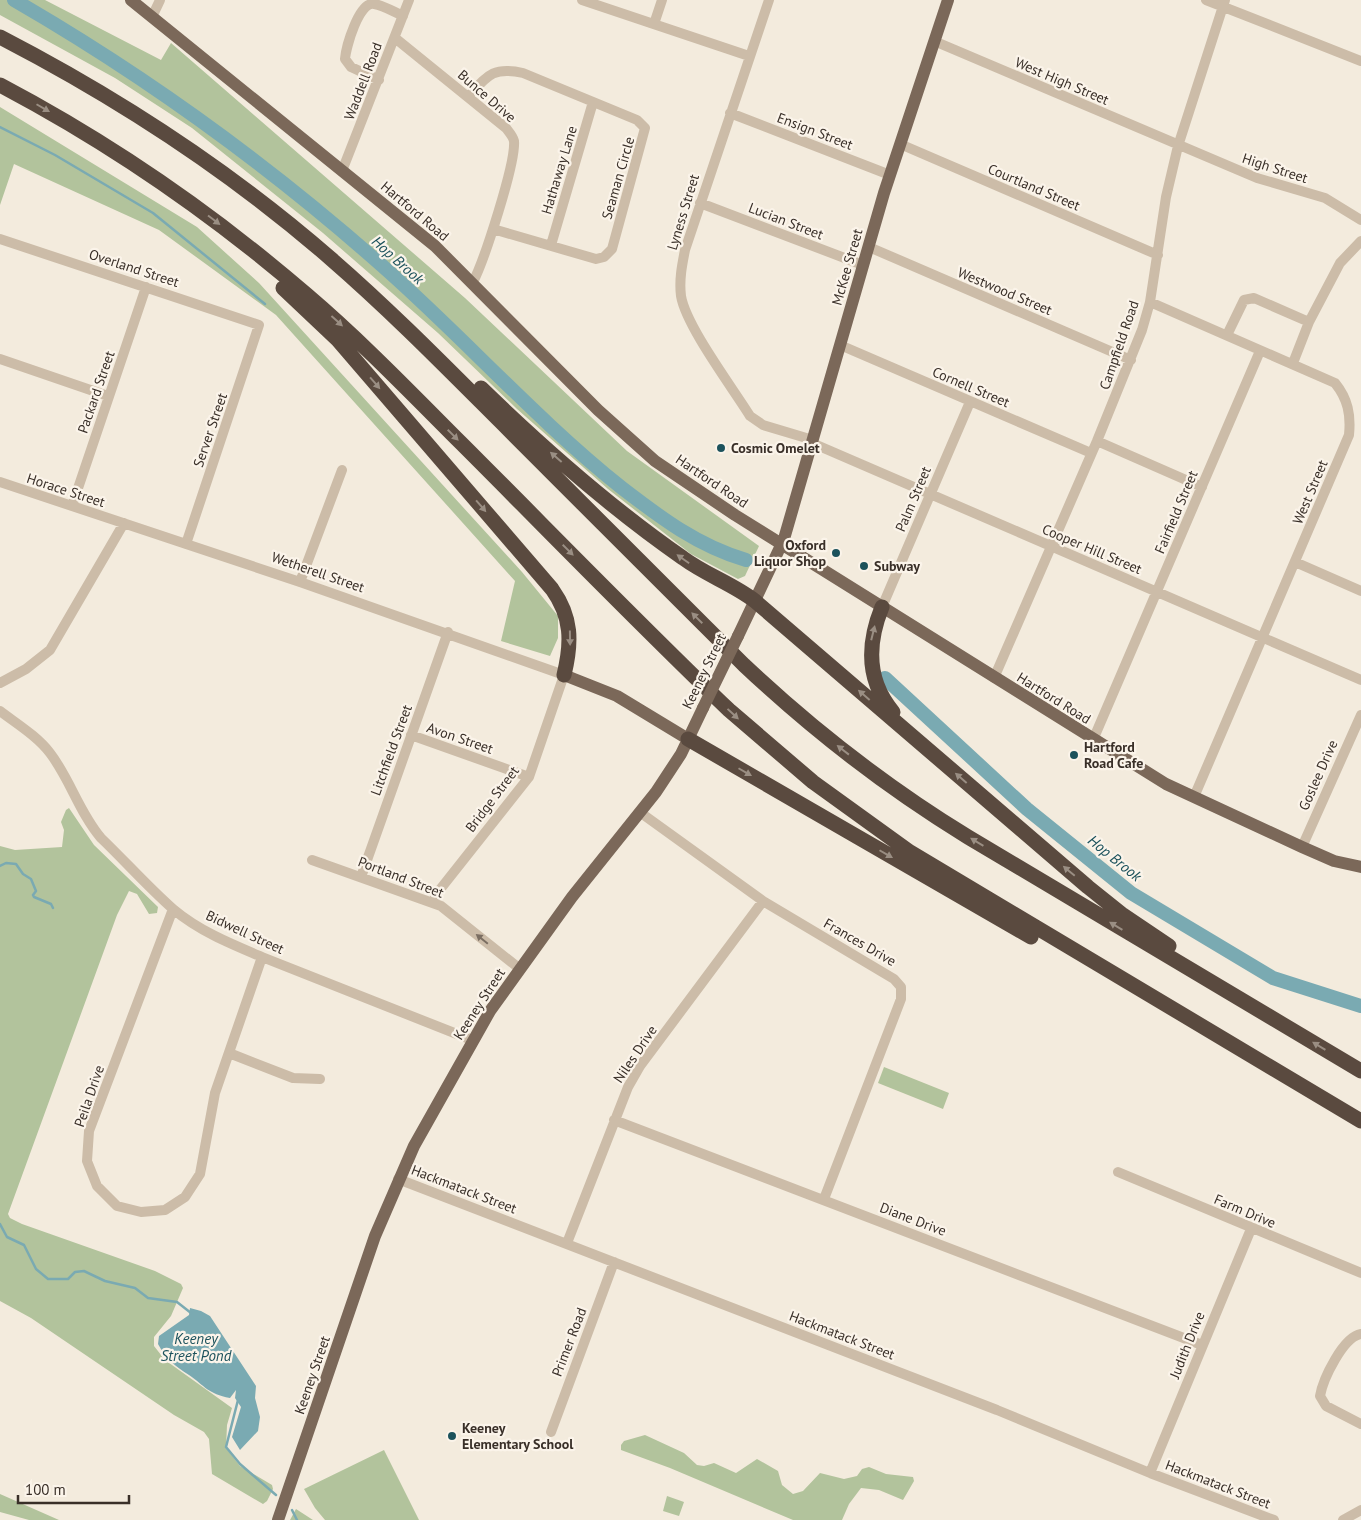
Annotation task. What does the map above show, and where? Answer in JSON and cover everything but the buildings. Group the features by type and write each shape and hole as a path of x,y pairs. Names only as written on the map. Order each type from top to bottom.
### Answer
{"highway":[{"path":"0,36 114,101 224,175 330,258 423,344 744,665 829,740 896,790 946,824 1361,1071"},
{"path":"0,85 117,153 232,234 302,290 363,346 703,685 777,753 832,797 896,843 1361,1122"},
{"path":"232,234 268,274 312,313 344,346 552,589 566,612 570,631 570,651 564,675"},
{"path":"423,344 464,372 557,457 667,547 698,569 755,601 1088,887 1173,949 1203,977"},
{"path":"882,607 871,646 872,667 876,684 886,705 928,750"},
{"path":"688,739 1038,941 1111,973"}],"main road":[{"name":"Hartford Road","path":"131,0 342,171 412,225 473,282 626,437 688,484 994,678 1166,784 1302,847 1334,860 1361,867"},
{"name":"McKee Street","path":"782,544 868,247 948,0"},
{"name":"Keeney Street","path":"278,1520 371,1245 398,1179 472,1040 520,969 669,773 688,739 782,544"},
{"name":"Wetherell Street","path":"564,675 617,696 688,739"}],"street":[{"path":"152,17 160,0"},
{"name":"Waddell Road","path":"342,171 409,0"},
{"path":"582,0 749,56"},
{"path":"654,24 662,0"},
{"name":"Lyness Street","path":"768,0 685,250 681,275 682,297 690,321 750,416 763,425 812,441"},
{"path":"1206,0 1224,3 1360,59"},
{"path":"379,80 351,68 345,59 346,48 361,12 366,5 373,3 403,16"},
{"name":"Campfield Road","path":"994,678 1132,360 1150,302 1166,197 1178,146 1224,3"},
{"name":"Bunce Drive","path":"395,38 506,128 514,139 514,153 493,229 473,282"},
{"name":"West High Street","path":"934,41 1178,146"},
{"name":"Seaman Circle","path":"468,97 486,77 496,71 508,70 523,73 637,120 645,128 612,249 604,257 596,258 493,229"},
{"name":"Hathaway Lane","path":"551,245 594,102"},
{"name":"Ensign Street","path":"730,113 890,175"},
{"name":"Courtland Street","path":"900,144 1158,255"},
{"name":"High Street","path":"1178,146 1257,178 1325,198 1361,220"},
{"name":"Lucian Street","path":"700,204 863,265"},
{"name":"Overland Street","path":"0,239 259,325"},
{"path":"1293,363 1309,322 1340,263 1361,241"},
{"name":"Westwood Street","path":"868,247 1132,360"},
{"name":"Packard Street","path":"72,506 146,287"},
{"path":"1228,335 1244,300 1254,298 1309,322"},
{"name":"West Street","path":"1150,302 1335,383 1343,394 1350,422 1349,436 1194,797"},
{"name":"Server Street","path":"186,544 259,325"},
{"name":"Cornell Street","path":"840,345 1091,453"},
{"name":"Fairfield Street","path":"1093,740 1260,350"},
{"path":"0,359 108,396"},
{"name":"Palm Street","path":"882,607 970,402"},
{"name":"Cooper Hill Street","path":"812,441 930,495 1361,680"},
{"path":"1098,441 1202,487"},
{"path":"300,582 342,470"},
{"name":"Horace Street","path":"0,482 124,524"},
{"path":"0,683 26,669 50,650 124,524"},
{"name":"Wetherell Street","path":"124,524 448,632 564,675"},
{"path":"1295,562 1361,591"},
{"name":"Litchfield Street","path":"361,877 448,632"},
{"name":"Bridge Street","path":"433,902 438,892 529,777 564,675"},
{"name":"Bidwell Street","path":"0,711 34,736 49,751 91,826 173,909 211,934 262,957 472,1040"},
{"name":"Goslee Drive","path":"1302,847 1361,715"},
{"name":"Avon Street","path":"411,735 529,777"},
{"name":"Frances Drive","path":"641,812 763,901 894,979 901,987 901,999 824,1199"},
{"name":"Portland Street","path":"312,860 441,906 520,969"},
{"name":"Niles Drive","path":"567,1243 614,1120 628,1087 640,1066 763,901"},
{"name":"Peila Drive","path":"173,909 89,1131 87,1161 97,1186 118,1206 141,1212 164,1210 185,1197 200,1174 214,1093 262,957"},
{"path":"229,1053 293,1078 320,1078"},
{"name":"Diane Drive","path":"614,1120 1202,1345"},
{"name":"Farm Drive","path":"1118,1172 1251,1229 1361,1273"},
{"name":"Hackmatack Street","path":"398,1179 997,1410 1150,1473 1274,1520"},
{"name":"Judith Drive","path":"1150,1473 1251,1229"},
{"name":"Primer Road","path":"551,1432 614,1262"},
{"path":"1361,1334 1346,1343 1322,1386 1320,1396 1326,1406 1361,1424"},
{"path":"1343,1520 1361,1510"}],"green space":[{"path":"0,0 45,0 161,60 171,43 465,298 627,451 759,546 745,576 738,579 691,554 608,489 517,409 438,333 323,233 192,128 115,78 0,15"},
{"path":"0,107 197,227 259,283 522,572 558,616 558,638 550,656 501,641 515,581 276,315 159,230 14,164 0,205"},
{"path":"69,808 94,845 158,907 157,913 149,914 137,894 129,891 117,915 8,1214 10,1218 22,1224 155,1271 181,1284 183,1288 171,1316 154,1337 154,1346 165,1360 232,1408 227,1425 226,1448 240,1466 272,1485 273,1489 267,1501 263,1504 212,1474 209,1439 204,1432 174,1415 31,1318 0,1301 0,846 15,850 62,847 64,830 61,822 66,810"},
{"path":"884,1067 949,1093 943,1109 878,1083"},
{"path":"645,1435 684,1453 697,1465 704,1466 714,1463 736,1473 757,1459 778,1471 782,1485 793,1494 803,1491 820,1473 844,1479 857,1476 862,1469 869,1467 886,1474 913,1477 914,1481 903,1500 879,1490 861,1488 849,1504 842,1520 793,1520 670,1468 621,1450 621,1445 624,1441"},
{"path":"384,1450 419,1520 325,1520 315,1508 304,1489"},
{"path":"0,1494 59,1520 29,1520 0,1512"},
{"path":"667,1496 684,1502 679,1516 663,1511"},
{"path":"296,1509 313,1520 290,1520"}],"water":[{"name":"Keeney Street Pond","path":"190,1308 210,1316 256,1386 255,1398 260,1417 258,1431 240,1450 232,1437 241,1407 235,1398 236,1390 230,1398 212,1392 171,1362 158,1344 159,1336 189,1315"}],"waterway":[{"name":"Hop Brook","path":"14,0 113,60 253,159 387,270 561,436 622,488 651,510 696,539 746,560"},
{"path":"0,127 55,155 153,213 265,304"},
{"name":"Hop Brook","path":"885,678 1027,809 1131,893 1273,978 1361,1006"},
{"path":"0,866 6,863 16,864 23,874 31,879 36,891 33,895 34,897 51,904 53,908"},
{"path":"0,1224 7,1237 24,1245 36,1269 48,1279 68,1279 75,1272 84,1271 105,1281 135,1288 148,1298 177,1302 191,1313"},
{"path":"238,1400 226,1447 240,1464 276,1495"},
{"path":"292,1510 297,1520"}],"place":[{"name":"Cosmic Omelet","path":"721,448"},
{"name":"Oxford Liquor Shop","path":"836,553"},
{"name":"Subway","path":"864,566"},
{"name":"Hartford Road Cafe","path":"1074,755"},
{"name":"Keeney Elementary School","path":"452,1436"}]}
